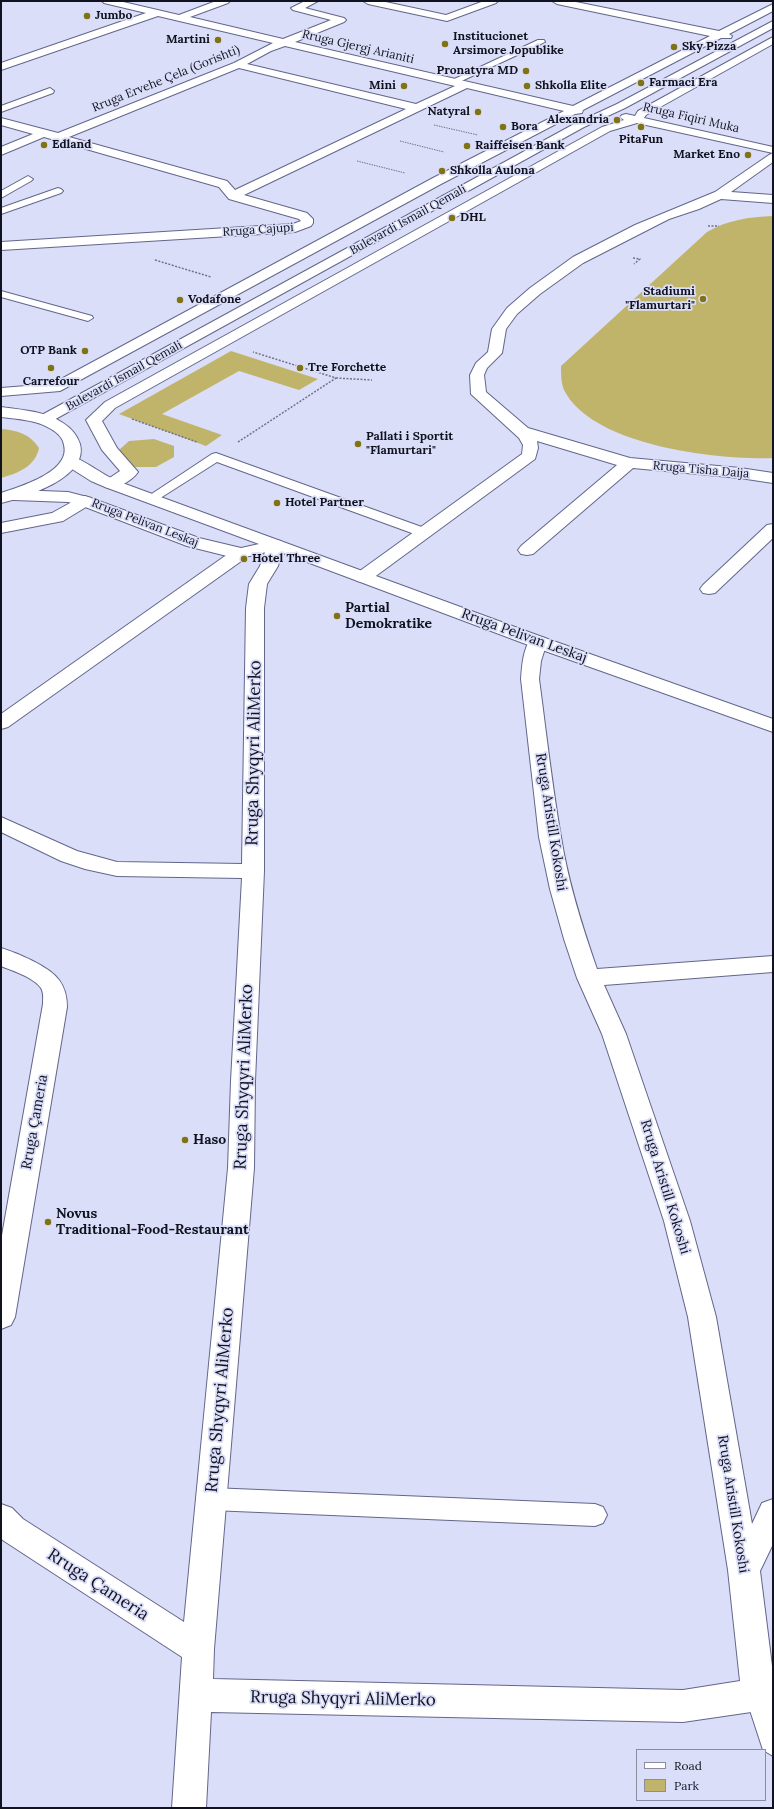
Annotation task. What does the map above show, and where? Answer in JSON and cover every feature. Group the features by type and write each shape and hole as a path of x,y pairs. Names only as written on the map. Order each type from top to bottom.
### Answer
{"street":[{"name":"Rruga Gjergj Arianiti","path":"107,1 465,86 573,110 603,114"},
{"path":"179,18 225,1"},
{"name":"Rruga Ervehe Çela (Gorishti)","path":"59,137 238,65 267,48 341,20 296,8 313,1"},
{"path":"368,1 446,18 493,1"},
{"path":"557,1 744,40"},
{"path":"1,392 54,388 437,181 773,7"},
{"path":"1,66 156,13"},
{"name":"Bulevardi Ismail Qemali","path":"45,420 580,125 773,24"},
{"name":"Bulevardi Ismail Qemali","path":"111,484 130,472 110,450 94,420 110,405 606,129 638,119 642,113 773,40"},
{"path":"238,65 417,108"},
{"path":"223,184 232,196 465,86"},
{"name":"Rruga Fiqiri Muka","path":"603,114 638,119 773,150"},
{"path":"1,121 244,190"},
{"path":"1,150 44,133"},
{"path":"363,577 529,456 531,448 530,442 479,394 477,375 481,366 495,353 499,329 512,311 534,291 578,260 665,216 695,206 719,195 773,157"},
{"path":"719,195 773,199"},
{"name":"Rruga Cajupi","path":"1,246 294,228 307,223 307,219 303,216 232,196"},
{"path":"1,412 24,414 45,420 60,427 70,438 74,449 66,468 50,481 8,496"},
{"name":"Rruga Tisha Daija","path":"520,431 629,464 740,473 773,478"},
{"name":"Rruga Pelivan Leskaj","path":"70,461 97,478 111,484 538,642 773,726"},
{"path":"527,550 629,464"},
{"name":"Rruga Pelivan Leskaj","path":"8,496 68,497 85,501 193,542 227,551 241,553 275,545"},
{"path":"1,528 57,517 85,501"},
{"path":"709,588 773,529"},
{"name":"Rruga Shyqyri AliMerko","path":"275,545 269,566 258,584 256,608 253,871 243,1081 241,1168 198,1649 196,1695 683,1706 766,1693"},
{"path":"1,722 241,553"},
{"name":"Rruga Aristill Kokoshi","path":"538,642 532,661 530,679 550,837 560,889 575,939 589,978 614,1034 643,1117 677,1221 702,1317 766,1693"},
{"path":"1,824 69,856 93,864 117,869 253,871"},
{"name":"Rruga Çameria","path":"1,956 44,978 51,986 55,996 56,1007 1,1317"},
{"path":"589,978 773,964"},
{"path":"744,1570 773,1513"},
{"name":"Rruga Çameria","path":"1,1518 12,1529 198,1649"},
{"path":"189,1808 196,1695"}],"lane":[{"path":"452,82 541,42"},
{"path":"1,109 50,90"},
{"path":"1,195 28,179"},
{"path":"1,211 58,191"},
{"path":"1,294 88,318"},
{"path":"150,498 220,455 425,533"},
{"path":"212,1499 595,1515"},
{"name":"Rruga Aristill Kokoshi","path":"766,1693 773,1743"}],"path":[{"path":"400,117 510,143"},
{"path":"367,132 477,160"},
{"path":"325,152 437,181"},
{"path":"154,259 242,286"},
{"path":"221,342 336,378 372,380"},
{"path":"126,417 220,455 336,378"}],"green space":[{"name":"Stadiumi \"Flamurtari\"","path":"773,216 773,458 721,456 658,446 628,437 601,425 579,409 564,390 561,366 707,232 738,220"},
{"path":"231,351 318,379 299,390 239,371 162,414 222,435 206,446 119,414"},
{"path":"1,429 12,430 27,436 32,439 39,448 37,455 30,465 14,474 1,478"},
{"path":"154,439 174,446 174,457 156,467 131,467 119,450 129,441"}],"place":[{"name":"Jumbo","path":"87,16"},
{"name":"Martini","path":"218,40"},
{"name":"Institucionet Arsimore Jopublike","path":"445,44"},
{"name":"Sky Pizza","path":"674,47"},
{"name":"Pronatyra MD","path":"526,71"},
{"name":"Farmaci Era","path":"641,83"},
{"name":"Mini","path":"404,86"},
{"name":"Shkolla Elite","path":"527,86"},
{"name":"Natyral","path":"478,112"},
{"name":"Alexandria","path":"617,120"},
{"name":"Bora","path":"503,127"},
{"name":"PitaFun","path":"641,127"},
{"name":"Edland","path":"44,145"},
{"name":"Raiffeisen Bank","path":"467,146"},
{"name":"Market Eno","path":"748,155"},
{"name":"Shkolla Aulona","path":"442,171"},
{"name":"DHL","path":"452,218"},
{"name":"Stadiumi \"Flamurtari\"","path":"703,299"},
{"name":"Vodafone","path":"180,300"},
{"name":"OTP Bank","path":"85,351"},
{"name":"Carrefour","path":"51,368"},
{"name":"Tre Forchette","path":"300,368"},
{"name":"Pallati i Sportit \"Flamurtari\"","path":"358,444"},
{"name":"Hotel Partner","path":"277,503"},
{"name":"Hotel Three","path":"244,559"},
{"name":"Partial Demokratike","path":"337,616"},
{"name":"Haso","path":"185,1140"},
{"name":"Novus Traditional-Food-Restaurant","path":"48,1222"}]}
